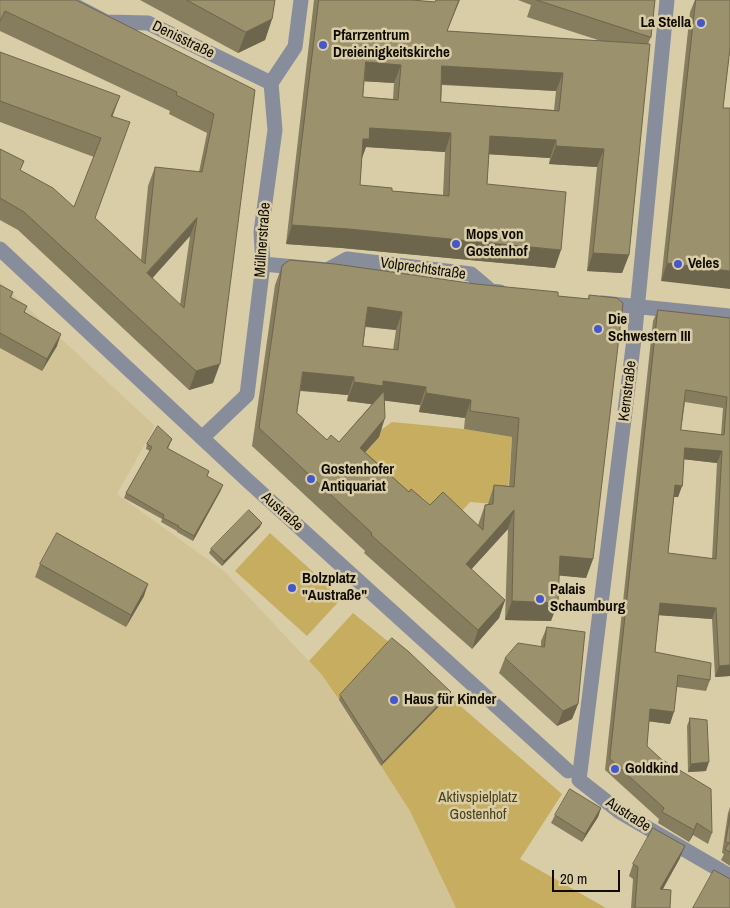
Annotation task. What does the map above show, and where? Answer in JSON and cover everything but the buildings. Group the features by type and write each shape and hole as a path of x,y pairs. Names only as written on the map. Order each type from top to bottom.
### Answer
{"street":[{"name":"Denisstraße","path":"64,0 106,22 148,23 271,83"},
{"path":"271,83 295,47 302,0"},
{"name":"Kernstraße","path":"574,775 637,307 667,0"},
{"name":"Müllnerstraße","path":"202,438 247,395 263,264 261,232 275,130 271,83"},
{"name":"Austraße","path":"0,249 327,553 574,775 620,812 730,876"},
{"name":"Volprechtstraße","path":"263,264 327,270 347,259 356,260 471,274 491,291 510,293"},
{"path":"589,301 730,316"}],"shaded area":[{"path":"0,282 155,426 117,494 225,572 322,675 410,811 456,908 0,908"}],"green space":[{"path":"392,422 464,429 512,437 507,505 470,502 450,524 422,497 412,506 363,455 379,437 378,432"},
{"name":"Bolzplatz \"Austraße\"","path":"270,533 342,598 307,636 235,571"},
{"path":"353,613 390,643 339,700 322,675 309,661"},
{"name":"Aktivspielplatz Gostenhof","path":"449,696 562,794 520,859 606,908 456,908 410,811 381,766"}],"place":[{"name":"La Stella","path":"701,23"},
{"name":"Pfarrzentrum Dreieinigkeitskirche","path":"323,45"},
{"name":"Mops von Gostenhof","path":"456,244"},
{"name":"Veles","path":"678,264"},
{"name":"Die Schwestern III","path":"598,329"},
{"name":"Gostenhofer Antiquariat","path":"311,479"},
{"name":"Bolzplatz \"Austraße\"","path":"292,588"},
{"name":"Palais Schaumburg","path":"540,599"},
{"name":"Haus für Kinder","path":"394,700"},
{"name":"Goldkind","path":"615,769"}]}
